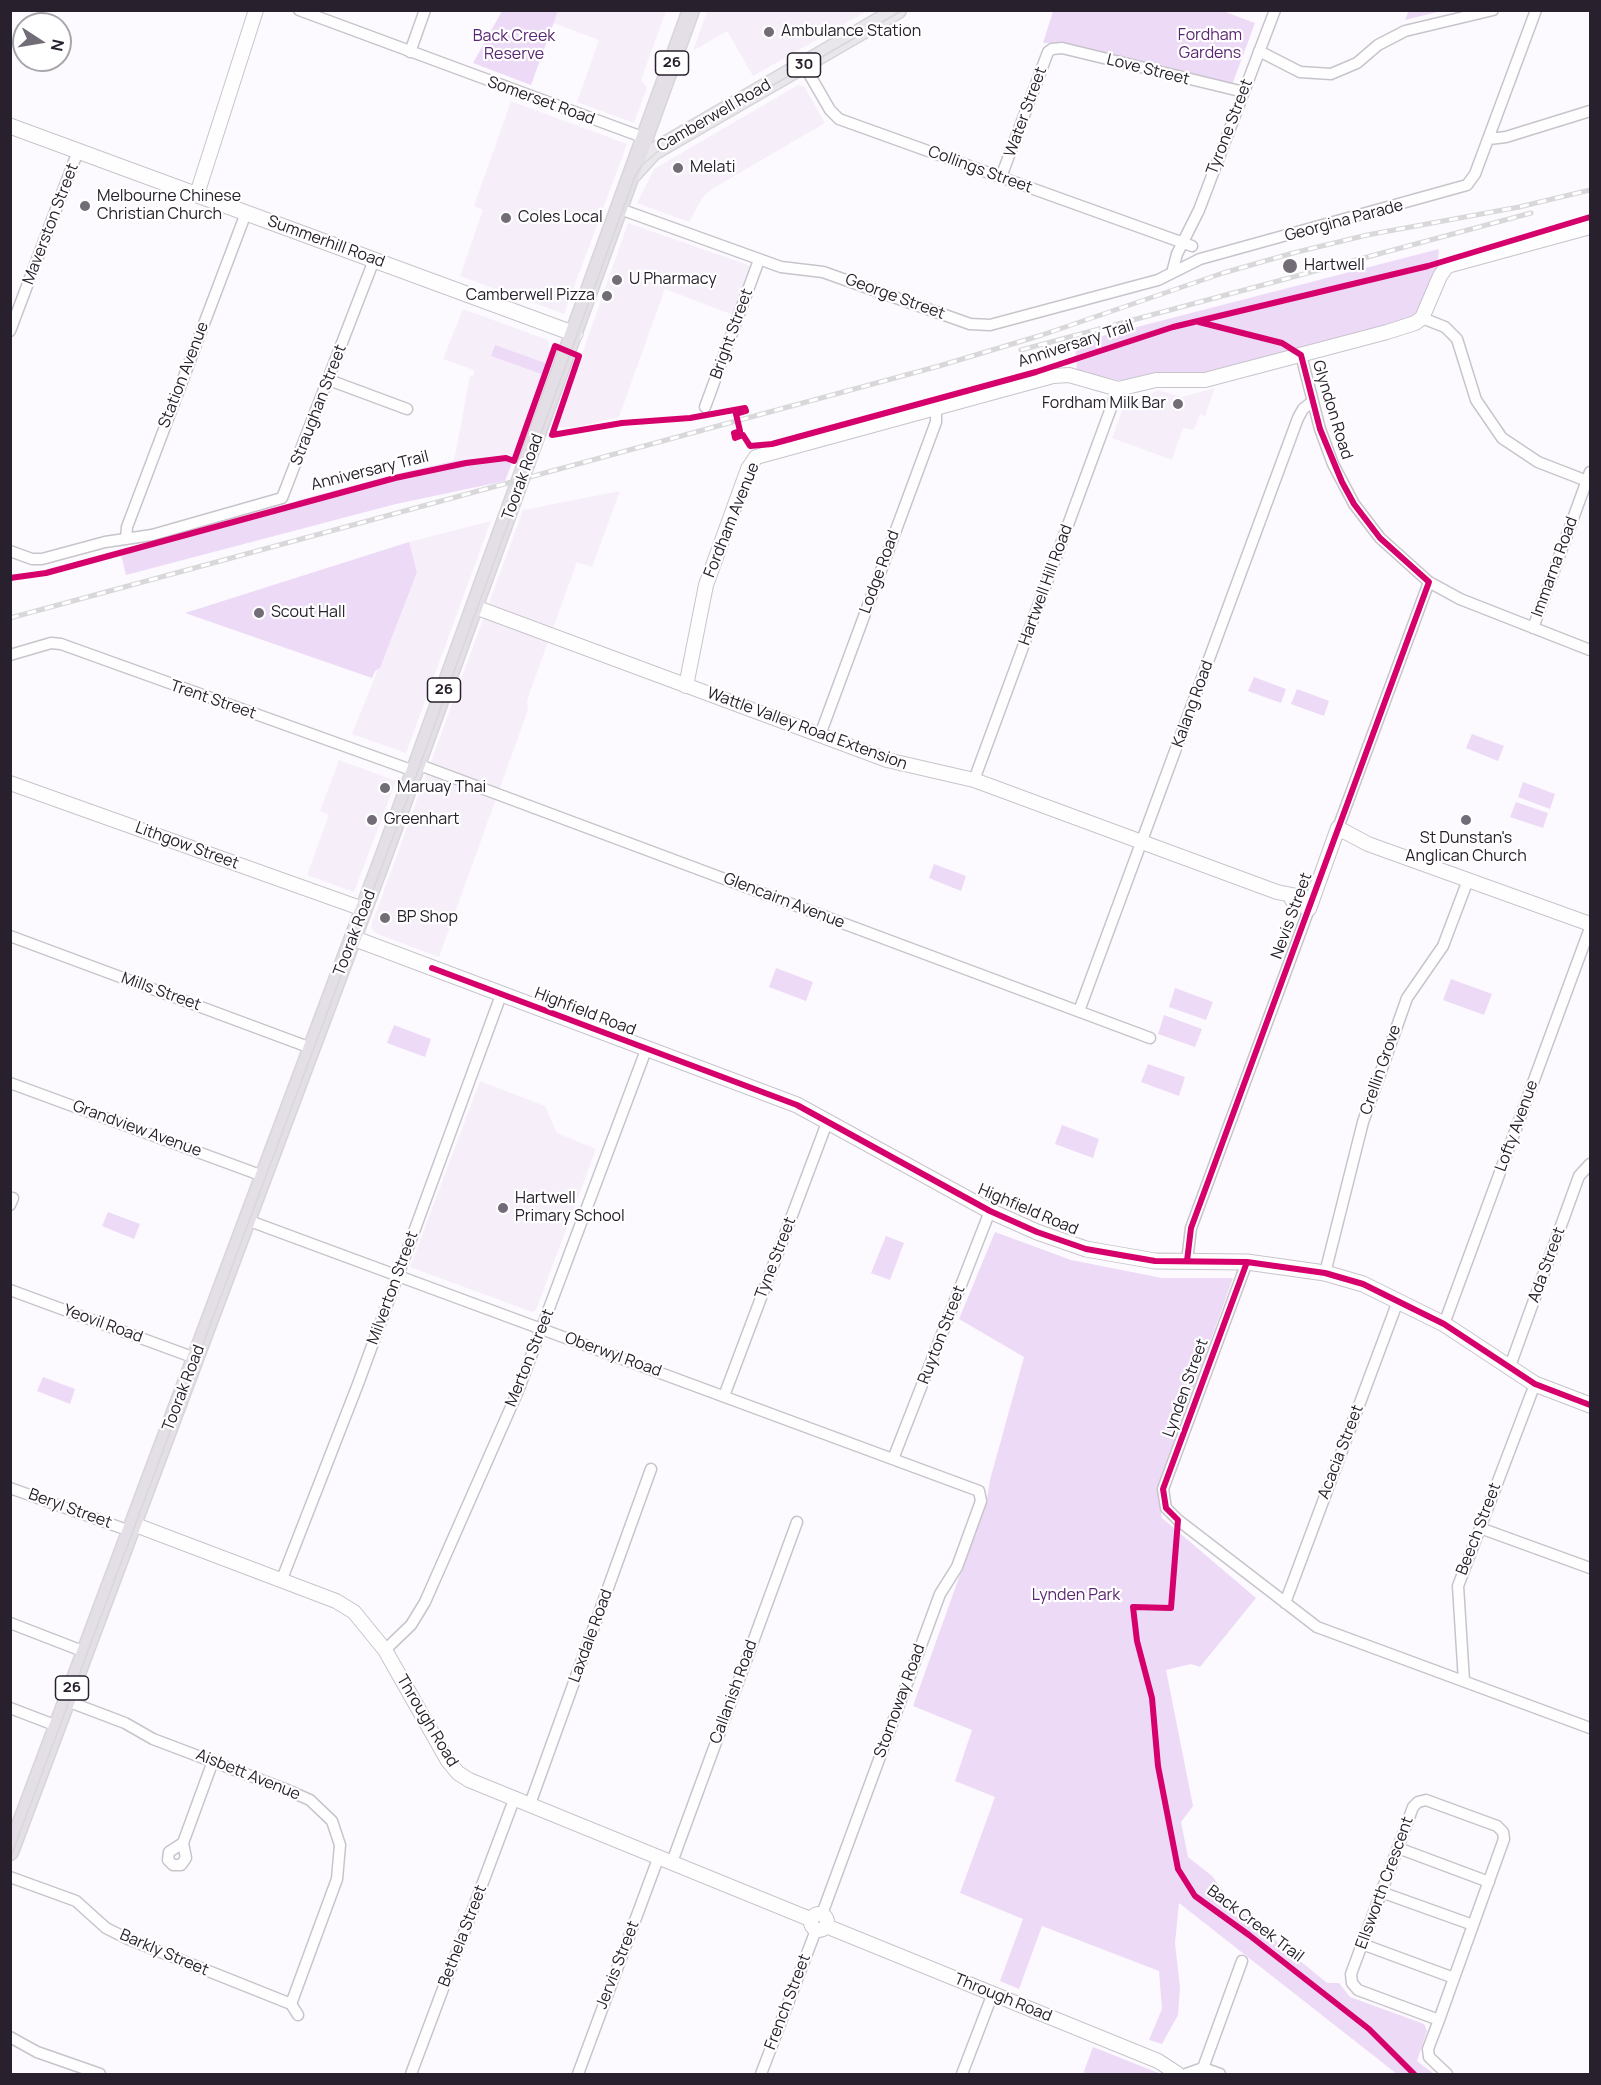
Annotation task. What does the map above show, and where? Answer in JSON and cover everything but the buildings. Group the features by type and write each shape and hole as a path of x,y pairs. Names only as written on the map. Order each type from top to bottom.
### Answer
{"highway":[{"name":"Toorak Road","path":"10,1852 416,768 691,10"}],"main road":[{"name":"Camberwell Road","path":"631,177 648,155 898,10"},
{"path":"653,115 657,133 676,138"},
{"name":"Summerhill Road","path":"10,126 575,334"},
{"name":"Highfield Road","path":"353,938 796,1105 828,1120 990,1211 1036,1232 1086,1249 1155,1261 1247,1262 1325,1273 1363,1284 1444,1324 1535,1384 1590,1405"}],"street":[{"path":"194,193 249,39 256,10"},
{"path":"249,39 264,10"},
{"path":"410,52 425,10"},
{"name":"Tyrone Street","path":"1172,273 1187,245 1275,10"},
{"path":"1259,51 1299,72 1331,74 1357,63 1378,45 1405,32 1493,10"},
{"name":"Georgina Parade","path":"1172,273 1200,260 1463,187 1473,178 1536,10"},
{"name":"Somerset Road","path":"298,11 645,138"},
{"name":"Love Street","path":"1052,48 1062,48 1244,92"},
{"name":"Water Street","path":"1001,177 1052,48"},
{"name":"Collings Street","path":"804,65 836,117 1187,245"},
{"path":"1490,135 1518,131 1590,111"},
{"name":"Maverston Street","path":"10,331 78,151"},
{"name":"George Street","path":"620,209 786,269 828,273 978,326 1158,280 1172,273"},
{"name":"Station Avenue","path":"126,539 127,527 246,213"},
{"path":"1589,476 1538,462 1502,438 1476,399 1457,339 1445,327 1422,318 1440,276 1447,266 1590,227"},
{"path":"1187,245 1200,260"},
{"name":"Straughan Street","path":"126,539 152,535 282,498 374,260"},
{"name":"Bright Street","path":"705,407 759,260"},
{"name":"Fordham Avenue","path":"686,686 706,585 753,460 759,456 1059,374 1118,389 1156,380 1206,380 1412,325 1422,318"},
{"name":"Glyndon Road","path":"1301,355 1312,401 1329,455 1354,504 1380,538 1429,582 1476,606 1590,650"},
{"path":"329,380 407,409"},
{"name":"Hartwell Hill Road","path":"974,780 1118,389"},
{"name":"Kalang Road","path":"1079,1011 1298,418 1303,409 1312,401"},
{"name":"Lodge Road","path":"820,735 936,422 936,407"},
{"name":"Immarna Road","path":"1533,628 1589,476"},
{"path":"10,551 38,560 105,542 126,539"},
{"name":"Nevis Street","path":"1187,1261 1191,1228 1429,582"},
{"name":"Wattle Valley Road Extension","path":"475,608 895,763 974,780 1310,904"},
{"name":"Trent Street","path":"10,655 51,644 61,644 416,768"},
{"name":"Glencairn Avenue","path":"416,768 1150,1038"},
{"name":"Lithgow Street","path":"10,783 363,909"},
{"path":"1336,833 1590,926"},
{"name":"Crellin Grove","path":"1325,1273 1368,1107 1407,998 1443,946 1468,880"},
{"name":"Lofty Avenue","path":"1444,1324 1590,926"},
{"name":"Mills Street","path":"10,936 312,1048"},
{"name":"Milverton Street","path":"282,1580 358,1384 396,1275 501,995"},
{"name":"Merton Street","path":"385,1650 411,1625 425,1602 518,1391 646,1050"},
{"name":"Grandview Avenue","path":"10,1083 263,1176"},
{"name":"Tyne Street","path":"724,1396 828,1120"},
{"name":"Ada Street","path":"1509,1369 1579,1176 1589,1164"},
{"name":"Ruyton Street","path":"893,1459 990,1211"},
{"name":"Oberwyl Road","path":"247,1220 979,1491"},
{"name":"Lynden Street","path":"1247,1262 1162,1489 1166,1508 1178,1521 1317,1627 1590,1728"},
{"name":"Yeovil Road","path":"10,1290 195,1358"},
{"name":"Acacia Street","path":"1285,1603 1398,1301"},
{"name":"Beech Street","path":"1464,1681 1458,1586 1535,1384"},
{"name":"Laxdale Road","path":"530,1803 651,1469"},
{"name":"Beryl Street","path":"10,1488 131,1528"},
{"name":"Stornoway Road","path":"818,1922 940,1594 957,1567 981,1500 979,1491"},
{"name":"Callanish Road","path":"666,1859 797,1522"},
{"name":"Through Road","path":"131,1528 282,1580 336,1601 354,1612 385,1650 448,1761 458,1773 1158,2061 1178,2074"},
{"path":"1480,1528 1590,1568"},
{"path":"10,1623 85,1652"},
{"name":"Aisbett Avenue","path":"67,1701 310,1800 332,1821 340,1845 337,1879 291,2004"},
{"path":"10,1708 57,1726"},
{"path":"183,1843 213,1761"},
{"name":"Bethela Street","path":"411,2074 515,1797"},
{"name":"Ellsworth Crescent","path":"1439,2020 1358,1990 1352,1983 1351,1974 1413,1807 1418,1802 1426,1800 1497,1826 1503,1832 1504,1839 1439,2020 1428,2049 1429,2057 1447,2074"},
{"path":"1398,1848 1489,1881"},
{"name":"Jervis Street","path":"578,2074 666,1859"},
{"name":"Barkly Street","path":"10,1876 76,1901 106,1928 128,1939 291,2004"},
{"path":"1381,1892 1473,1925"},
{"name":"French Street","path":"761,2074 818,1922"},
{"path":"1362,1944 1454,1978"},
{"path":"1203,2068 1242,1961"},
{"path":"962,2074 993,1993"},
{"path":"291,2004 298,2015"},
{"path":"10,2037 37,2052 100,2074"},
{"path":"1186,2074 1203,2068 1220,2074"}],"shaded area":[{"path":"707,10 867,11 753,76 727,31 693,51"},
{"path":"558,11 666,11 641,80 647,88 634,123 577,102 599,40 553,23"},
{"path":"798,85 804,86 825,123 712,189 703,197 689,222 637,203 654,169"},
{"path":"511,101 627,144 564,314 460,276 483,210 474,206"},
{"path":"628,223 751,266 733,315 665,289 619,417 576,427 556,428"},
{"path":"463,309 548,340 551,356 514,458 505,455 454,461 470,376 473,376 474,370 443,359"},
{"path":"1215,388 1205,416 1200,414 1194,430 1183,428 1172,460 1112,438 1124,405 1158,390 1181,397"},
{"path":"620,491 592,567 577,562 527,700 528,710 439,957 375,933 371,926 523,510"},
{"path":"491,521 406,753 352,734 417,572 409,542"},
{"path":"339,760 396,781 354,892 307,875 329,815 320,811"},
{"name":"Hartwell Primary School","path":"480,1081 545,1106 557,1133 596,1149 536,1310 532,1312 410,1267"}],"green space":[{"path":"1409,10 1441,10 1441,11 1405,20"},
{"name":"Back Creek Reserve","path":"502,11 558,11 531,85 473,63"},
{"name":"Fordham Gardens","path":"1053,11 1223,11 1255,23 1232,85 1061,43 1043,43"},
{"path":"1439,249 1437,271 1417,314 1409,320 1198,375 1194,372 1185,372 1183,376 1147,374 1131,378 1127,382 1077,372 1075,343"},
{"path":"495,345 548,364 544,375 491,356"},
{"path":"505,455 514,458 505,481 396,504 126,575 121,554 141,547 285,508 299,500 401,473 454,461"},
{"path":"409,542 417,572 380,668 375,671 372,678 185,613"},
{"path":"1254,677 1286,689 1281,703 1248,691"},
{"path":"1297,689 1329,701 1324,716 1291,704"},
{"path":"1472,734 1504,746 1498,761 1466,748"},
{"path":"1523,782 1555,794 1550,809 1518,797"},
{"path":"1516,802 1548,813 1543,828 1510,817"},
{"path":"934,864 966,876 961,891 929,878"},
{"path":"776,968 813,982 806,1001 769,987"},
{"path":"1451,979 1492,994 1484,1015 1443,1000"},
{"path":"1175,988 1213,1002 1206,1020 1169,1007"},
{"path":"1164,1015 1202,1029 1195,1047 1158,1034"},
{"path":"394,1025 431,1039 425,1057 387,1043"},
{"path":"1148,1064 1185,1077 1179,1096 1141,1082"},
{"path":"1062,1125 1099,1139 1093,1158 1055,1144"},
{"path":"108,1212 140,1224 134,1239 102,1226"},
{"name":"Lynden Park","path":"995,1232 1071,1260 1162,1278 1233,1278 1157,1490 1162,1518 1256,1598 1200,1667 1191,1664 1166,1670 1193,1806 1181,1822 1188,1857 1212,1876 1235,1907 1327,1983 1339,1983 1350,1997 1424,2024 1427,2031 1417,2061 1434,2074 1397,2074 1179,1903 1175,1943 1180,1987 1178,2015 1162,2044 1149,2040 1162,2009 1159,1971 1042,1926 1019,1989 1000,1981 1023,1919 960,1893 995,1797 955,1781 972,1730 913,1706 987,1499 990,1480 1024,1357 959,1319"},
{"path":"886,1236 904,1243 890,1280 871,1273"},
{"path":"43,1377 75,1389 70,1404 37,1391"},
{"path":"1093,2047 1161,2074 1083,2074"}],"tram line":[{"path":"10,1859 420,765 635,176 641,166 657,152 903,10"}],"railway":[{"path":"10,618 939,366 1042,335 1223,273 1293,253 1367,235 1519,207 1590,190"},
{"path":"1021,350 1531,213"}],"cycle path":[{"name":"Anniversary Trail","path":"10,578 46,573 395,478 466,463 506,458 514,461 555,346 579,356 552,435 622,423 690,418 745,408 746,411 736,414 740,431 734,433 735,438 743,435 750,446 772,444 1036,372 1173,327 1428,266 1590,217"},
{"path":"1187,1261 1191,1228 1429,582 1380,538 1354,504 1342,482 1320,429 1301,355 1282,343 1199,322"},
{"path":"432,968 797,1105 990,1211 1037,1232 1086,1249 1155,1261 1247,1262 1325,1273 1363,1284 1444,1324 1535,1384 1590,1405"},
{"name":"Back Creek Trail","path":"1247,1262 1163,1489 1166,1508 1178,1520 1171,1608 1133,1607 1137,1641 1152,1698 1158,1766 1178,1869 1195,1896 1249,1935 1369,2029 1414,2074"}],"place":[{"name":"Ambulance Station","path":"769,32"},
{"name":"Melati","path":"678,168"},
{"name":"Melbourne Chinese Christian Church","path":"85,206"},
{"name":"Coles Local","path":"506,218"},
{"name":"Hartwell","path":"1290,266"},
{"name":"U Pharmacy","path":"617,280"},
{"name":"Camberwell Pizza","path":"607,296"},
{"name":"Fordham Milk Bar","path":"1178,404"},
{"name":"Scout Hall","path":"259,613"},
{"name":"Maruay Thai","path":"385,788"},
{"name":"Greenhart","path":"372,820"},
{"name":"St Dunstan's Anglican Church","path":"1466,820"},
{"name":"BP Shop","path":"385,918"},
{"name":"Hartwell Primary School","path":"503,1208"}]}
